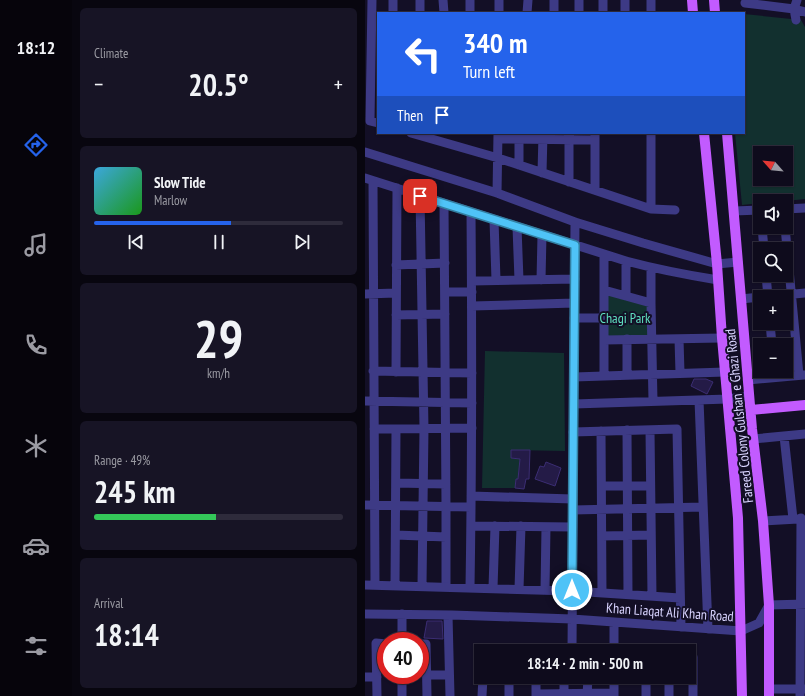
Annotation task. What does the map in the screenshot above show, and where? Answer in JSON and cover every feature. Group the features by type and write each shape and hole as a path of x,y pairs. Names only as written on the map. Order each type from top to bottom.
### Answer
{"main road":[{"path":"692,0 693,12"},
{"path":"714,0 715,12"},
{"name":"Fareed Colony Gulshan e Ghazi Road","path":"704,134 717,264 738,518 742,696"},
{"name":"Fareed Colony Gulshan e Ghazi Road","path":"727,134 749,396 763,521 769,604 769,692"},
{"path":"751,410 805,405"}],"street":[{"path":"372,0 375,42 374,91 370,121 377,123"},
{"path":"393,0 393,12"},
{"path":"420,0 420,12"},
{"path":"443,0 444,12"},
{"path":"470,0 470,12"},
{"path":"499,0 499,12"},
{"path":"527,0 527,12"},
{"path":"554,0 554,12"},
{"path":"579,0 579,12"},
{"path":"603,0 603,12"},
{"path":"625,0 625,12"},
{"path":"651,0 651,12"},
{"path":"745,3 756,2 795,4 805,12"},
{"path":"795,4 796,20"},
{"path":"414,134 498,158 651,209 675,210"},
{"path":"651,134 651,209"},
{"path":"497,193 498,136 595,136 595,190"},
{"path":"519,136 519,165"},
{"path":"542,173 543,136"},
{"path":"569,136 569,182"},
{"path":"365,152 497,193 575,222 643,243 717,264 738,262"},
{"path":"375,585 370,505 374,429 369,401 373,371 369,294 369,180 604,255 651,268 718,280"},
{"path":"396,372 397,188"},
{"path":"420,196 424,428 421,586"},
{"path":"444,204 446,587"},
{"path":"793,209 805,208"},
{"path":"734,211 753,210"},
{"path":"470,588 472,428 471,212"},
{"path":"494,220 496,280"},
{"path":"572,644 575,222"},
{"path":"517,227 519,280"},
{"path":"786,234 791,290"},
{"path":"541,280 542,235"},
{"path":"604,255 604,376"},
{"path":"625,296 626,261"},
{"path":"396,265 445,264"},
{"path":"651,268 653,401"},
{"path":"471,281 575,279"},
{"path":"604,290 651,303"},
{"path":"445,292 472,292"},
{"path":"369,294 396,293"},
{"path":"793,294 805,293"},
{"path":"741,299 753,298"},
{"path":"472,306 574,303"},
{"path":"793,309 802,375"},
{"path":"396,315 445,314"},
{"path":"574,318 604,318"},
{"path":"679,338 680,373"},
{"path":"604,340 723,338"},
{"path":"627,339 627,375"},
{"path":"373,371 472,373"},
{"path":"574,377 725,372"},
{"path":"748,380 757,378"},
{"path":"574,404 728,399 749,396"},
{"path":"699,400 708,629"},
{"path":"369,401 472,403"},
{"path":"395,586 396,428"},
{"path":"374,429 472,428"},
{"path":"573,432 677,429 681,627"},
{"path":"627,430 628,594"},
{"path":"650,430 652,596"},
{"path":"601,431 602,593"},
{"path":"753,439 805,434"},
{"path":"769,692 802,691 803,604 800,518 784,436"},
{"path":"396,483 446,484"},
{"path":"602,486 651,486"},
{"path":"471,496 573,499"},
{"path":"370,505 471,507"},
{"path":"573,510 703,507"},
{"path":"763,521 800,518"},
{"path":"471,526 573,527"},
{"path":"493,588 495,526"},
{"path":"519,589 521,526"},
{"path":"545,590 546,527"},
{"path":"395,535 446,537"},
{"path":"602,536 651,535"},
{"path":"365,585 572,590 680,598"},
{"path":"769,604 803,604"},
{"name":"Khan Liaqat Ali Khan Road","path":"365,614 448,615 572,620 741,631 759,623 769,604"},
{"path":"402,614 402,632"},
{"path":"448,615 450,696"},
{"path":"614,622 614,644"},
{"path":"429,675 449,675"},
{"path":"365,677 377,677"},
{"path":"377,684 377,696"},
{"path":"402,684 402,696"},
{"path":"427,684 427,696"},
{"path":"483,684 483,696"},
{"path":"509,684 509,696"},
{"path":"536,684 536,695 615,695 614,684"},
{"path":"564,684 564,695"},
{"path":"587,695 588,684"},
{"path":"646,684 646,696"},
{"path":"669,684 669,696"},
{"path":"693,684 693,696"}],"green space":[{"path":"745,14 801,20 805,27 805,199 793,200 793,194 753,194 753,204 742,205 735,134 745,134"},
{"name":"Chagi Park","path":"604,290 651,303 652,339 604,340"},
{"path":"485,351 564,353 565,451 511,450 511,458 520,459 518,479 516,479 515,488 482,488"}],"building":[{"path":"694,379 706,379 713,382 707,394 691,386"},
{"path":"511,450 530,450 529,479 526,479 524,489 515,488 516,479 518,479 520,459 511,458"},
{"path":"546,462 561,468 555,486 535,479 540,466 544,467"},
{"path":"427,621 442,621 443,639 429,638 429,632 425,632"}],"route":[{"path":"420,196 575,245 572,590"}]}
